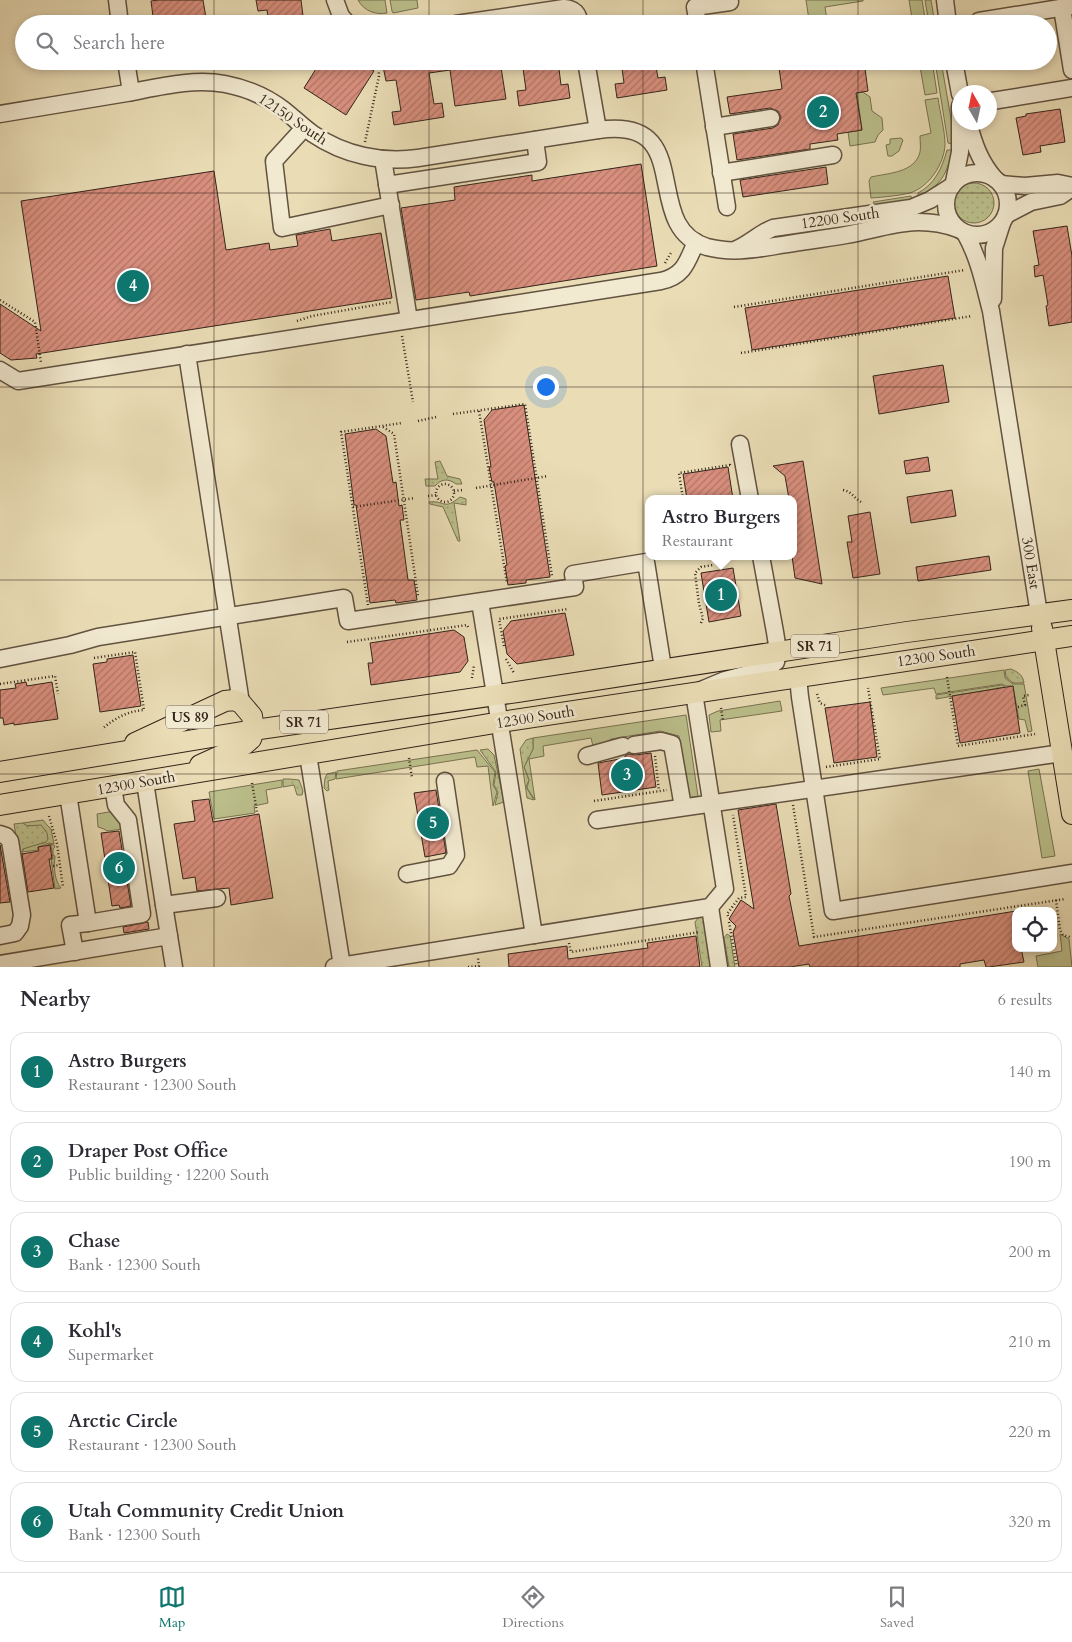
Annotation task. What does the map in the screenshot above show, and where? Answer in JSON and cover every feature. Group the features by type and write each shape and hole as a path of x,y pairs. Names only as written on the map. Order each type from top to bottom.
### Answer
{"main road":[{"name":"12300 South","path":"0,772 254,730 496,695 663,668 962,624 1072,610"},
{"name":"300 East","path":"1039,614 1071,804"},
{"name":"12300 South","path":"0,805 500,722 1072,636"},
{"name":"US 89","path":"113,754 225,701 234,700 241,703"},
{"path":"176,776 244,745 252,739 254,730 252,716 241,703"},
{"name":"US 89","path":"0,760 10,762 22,768"}],"street":[{"path":"117,0 119,15"},
{"path":"335,0 341,15"},
{"path":"696,15 695,8 730,2 729,0"},
{"path":"945,0 947,15"},
{"path":"1017,15 1067,7 1072,70"},
{"path":"517,15 564,8 575,10 578,15"},
{"path":"127,70 131,92"},
{"path":"588,70 598,130"},
{"path":"705,70 727,208"},
{"path":"956,70 958,85"},
{"name":"12150 South","path":"0,114 188,83 214,83 226,84 250,91 272,102 304,128 334,146 363,156 383,159 409,159 598,130 627,129 643,135 652,143 659,154 675,219 679,227 692,240"},
{"path":"997,100 1072,88"},
{"path":"714,127 772,118"},
{"path":"304,128 274,160 282,228 391,205"},
{"path":"960,130 960,152 953,184 946,200 946,209 948,216 962,231 974,235 990,233 1004,219 1031,202 1060,196 1072,187"},
{"path":"971,130 983,164 998,181 1008,199 1004,219"},
{"path":"387,185 538,162 535,140"},
{"path":"721,173 833,155"},
{"path":"383,159 391,205 405,324"},
{"path":"953,184 960,177 974,173 989,175 998,181 1025,186 1058,183 1072,187"},
{"name":"12200 South","path":"728,250 744,246 773,228 911,208 930,200 953,184"},
{"name":"300 East","path":"991,311 994,289 994,248 1004,219"},
{"name":"12200 South","path":"692,240 712,248 749,250 840,236 908,222 936,223 962,231"},
{"name":"300 East","path":"962,231 976,254 991,311 1039,614"},
{"path":"0,370 18,381 188,354 405,324 661,281 674,268 692,240"},
{"path":"188,354 241,703"},
{"path":"740,444 749,495"},
{"path":"308,755 338,966 710,907 725,889 694,693 725,680 771,666 776,662 778,651 762,560"},
{"path":"0,659 70,645 98,637 344,598 348,622 575,587 572,574 646,562 663,668"},
{"path":"480,602 534,935"},
{"path":"798,676 834,911 1072,873"},
{"path":"587,756 629,745 660,741 672,744 683,807"},
{"path":"597,820 1062,753"},
{"path":"407,874 449,866 456,855 445,781"},
{"path":"145,782 174,967"},
{"path":"75,952 70,925 142,914 128,820 116,805 113,787"},
{"path":"68,794 88,922"},
{"path":"0,834 6,836 10,841 22,915 20,926 15,933 0,936"},
{"path":"164,905 217,898"},
{"path":"710,907 719,967"},
{"path":"0,964 169,936"}],"path":[{"path":"363,156 379,70"},
{"path":"734,307 965,270"},
{"path":"0,300 35,322 41,363"},
{"path":"741,353 972,316"},
{"path":"405,324 413,402"},
{"path":"454,414 525,404 553,580"},
{"path":"479,411 507,587"},
{"path":"418,421 436,417"},
{"path":"368,608 341,432 402,423"},
{"path":"382,426 394,434 419,600"},
{"path":"682,495 679,473 730,465"},
{"path":"476,488 548,476"},
{"path":"443,484 449,484 454,491 453,497 446,502 440,501 436,495 438,487 443,484"},
{"path":"454,491 463,490"},
{"path":"843,490 852,494 855,499 861,502"},
{"path":"428,496 436,495"},
{"path":"353,507 416,498"},
{"path":"701,622 704,618 699,604 695,573 701,567 713,564"},
{"path":"514,672 506,662 499,620 568,609"},
{"path":"347,642 467,625 469,633"},
{"path":"94,658 135,652 144,710 133,711 113,720 102,729"},
{"path":"472,678 473,657"},
{"path":"0,684 55,676 58,694"},
{"path":"947,677 958,746 1036,734"},
{"path":"821,768 880,758 868,688"},
{"path":"817,694 820,703 827,706"},
{"path":"1018,706 1024,706 1023,696 1029,695"},
{"path":"721,708 723,720"},
{"path":"653,742 659,791"},
{"path":"409,758 412,778"},
{"path":"252,783 257,812"},
{"path":"594,801 668,789"},
{"path":"49,816 58,852 63,887"},
{"path":"52,853 58,852"},
{"path":"53,866 60,865"},
{"path":"1056,900 1060,930 1063,935 1070,937"},
{"path":"569,943 571,952 706,931"},
{"path":"468,967 479,966 478,957"}],"green space":[{"path":"358,0 385,0 387,13 370,11 363,7"},
{"path":"390,0 417,0 418,8 393,13"},
{"path":"806,0 863,0 825,7 826,15 808,15"},
{"path":"909,0 922,0 924,15 912,15"},
{"path":"925,0 931,0 934,15 928,15"},
{"path":"921,70 933,70 937,93 925,95"},
{"path":"936,70 943,70 953,130 952,144 948,143"},
{"path":"863,92 870,97 872,111 882,118 883,130 875,142 850,146 848,132 862,130 857,93"},
{"path":"938,98 945,145 942,160 934,174 923,186 910,193 871,198 869,181 871,177 900,171 913,164 917,159 920,150 920,136 931,133 925,100"},
{"path":"901,138 903,140 899,151 892,156 888,156 886,145 890,144 890,139"},
{"path":"947,150 952,150 948,166 942,178 926,193 918,197 918,193 929,185 937,175"},
{"path":"974,183 988,189 994,203 988,217 974,223 960,217 954,203 960,189"},
{"path":"911,196 912,200 875,205 873,202"},
{"path":"440,461 447,476 460,479 462,484 445,480 435,486 426,486 425,479 438,479 435,462"},
{"path":"460,497 466,499 466,505 454,503 460,541 458,541 443,507 430,504 429,502 447,504"},
{"path":"1011,669 1020,674 1024,683 1013,683 1006,677 1005,670"},
{"path":"1004,670 1005,678 1013,684 1024,684 1032,731 1028,732 1025,720 1019,719 1013,686 1002,684 936,694 934,688 883,695 881,688"},
{"path":"1002,685 1005,687 936,699 936,695"},
{"path":"780,701 782,711 720,720 721,731 711,732 709,715 718,711"},
{"path":"686,715 698,796 688,798 679,736 660,731 611,739 594,750 591,738 543,746 544,756 529,759 535,800 527,788 529,780 524,767 533,749 533,738"},
{"path":"533,738 533,749 524,767 529,780 526,787 534,800 527,798 520,749 526,740"},
{"path":"488,749 494,755 504,802 495,805 498,792 494,785 496,772 480,750"},
{"path":"477,750 495,772 493,785 497,792 493,806 488,766 477,767 475,757 336,779 337,771"},
{"path":"1039,769 1055,856 1042,858 1028,771"},
{"path":"336,772 335,779 328,781 329,790 327,791 324,788 325,778 327,774"},
{"path":"283,779 299,780 303,791 302,795 297,795 294,785 283,787"},
{"path":"282,780 282,787 266,790 268,803 254,806 255,813 214,819 209,792"},
{"path":"114,811 124,829 107,831 98,827 97,814"},
{"path":"43,820 51,829 54,844 49,843 38,847 38,850 22,852 24,848 46,842 46,831 39,827 27,826 23,823"},
{"path":"23,823 27,826 41,825 47,833 48,839 46,842 23,849 27,892 25,892 14,824"},
{"path":"49,844 54,845 55,847 53,855 55,856 55,873 61,888 55,889 51,845 46,846"},
{"path":"699,917 705,918 713,967 702,967 695,922"},
{"path":"727,934 730,936 735,967 729,967 724,938"},
{"path":"1060,934 1069,939 1072,967 1038,967 1036,956 1062,951"}],"building":[{"path":"203,0 206,15 153,15 151,1"},
{"path":"256,0 301,0 303,15 268,15 267,10 258,11"},
{"path":"315,70 374,71 346,115 304,88"},
{"path":"384,70 450,70 429,73 434,104 442,103 444,117 394,125 392,112 401,111 396,80 386,81"},
{"path":"450,70 501,70 506,99 455,106"},
{"path":"523,70 559,70 561,85 568,84 570,98 519,106 517,91 526,90"},
{"path":"622,70 657,70 658,78 665,77 667,90 617,98 615,84 624,83"},
{"path":"779,70 865,70 868,91 856,93 862,130 837,134 838,140 810,144 810,149 737,160 733,134 773,128 778,125 781,117 778,111 770,108 730,114 727,97 782,89"},
{"path":"1060,109 1065,142 1040,146 1041,152 1023,155 1016,118 1026,116 1026,114"},
{"path":"641,164 657,266 470,296 469,292 416,300 401,208 455,200 454,187 532,175 532,181"},
{"path":"826,167 828,184 743,197 740,180"},
{"path":"214,171 226,250 269,243 270,250 298,246 296,235 330,229 332,241 381,233 392,298 36,354 37,358 11,360 0,353 0,304 41,331 21,201"},
{"path":"1067,226 1072,256 1072,322 1049,326 1043,275 1035,277 1034,266 1039,265 1033,231"},
{"path":"948,276 955,318 752,350 745,308"},
{"path":"943,365 949,402 879,414 873,376"},
{"path":"524,405 550,577 526,580 526,583 508,585 505,566 507,565 494,482 492,482 489,467 491,467 484,420 492,410"},
{"path":"376,429 386,436 393,483 396,482 399,506 402,505 404,520 400,520 408,580 414,580 417,600 396,603 395,600 370,603 345,434"},
{"path":"928,457 930,471 906,474 904,461"},
{"path":"803,461 822,584 795,578 793,560 797,560 797,495 788,495 785,476 773,466"},
{"path":"728,467 732,495 686,495 683,474"},
{"path":"952,490 956,516 911,523 907,497"},
{"path":"870,512 880,574 853,578 847,542 852,542 848,516"},
{"path":"989,556 991,570 918,581 916,567"},
{"path":"733,568 741,616 709,622 701,573"},
{"path":"565,613 574,655 517,664 507,654 503,631 511,621"},
{"path":"454,630 464,637 468,661 460,672 371,685 368,663 373,663 370,643"},
{"path":"133,655 141,706 100,712 93,664 107,662 107,659"},
{"path":"26,682 27,686 52,682 58,719 4,725 3,718 0,718 0,690 16,688 15,684"},
{"path":"1013,686 1020,733 960,743 952,696"},
{"path":"870,702 877,757 834,763 825,708"},
{"path":"651,753 656,787 602,795 598,763 625,758 629,754"},
{"path":"436,790 446,853 425,857 414,793"},
{"path":"209,799 213,822 259,814 273,898 231,905 229,888 197,891 195,877 183,879 174,824 195,821 192,801"},
{"path":"776,804 791,894 789,896 799,946 1012,912 1012,952 1022,952 1024,962 989,967 986,967 984,960 960,964 960,967 810,967 809,964 790,967 739,967 733,932 736,926 729,919 741,900 754,909 738,810"},
{"path":"119,831 131,906 120,908 119,905 112,906 101,833"},
{"path":"0,845 10,902 0,903"},
{"path":"50,845 52,859 49,859 54,888 28,892 22,854 39,851 38,847"},
{"path":"148,922 149,929 124,933 123,927"},
{"path":"696,936 700,967 509,967 508,954 567,946 568,959 648,948 647,943"}],"place":[{"name":"Draper Post Office","path":"823,112"},
{"name":"Kohl's","path":"133,286"},
{"name":"Astro Burgers","path":"721,595"},
{"name":"Chase","path":"627,775"},
{"name":"Arctic Circle","path":"433,823"},
{"name":"Utah Community Credit Union","path":"119,868"}]}
